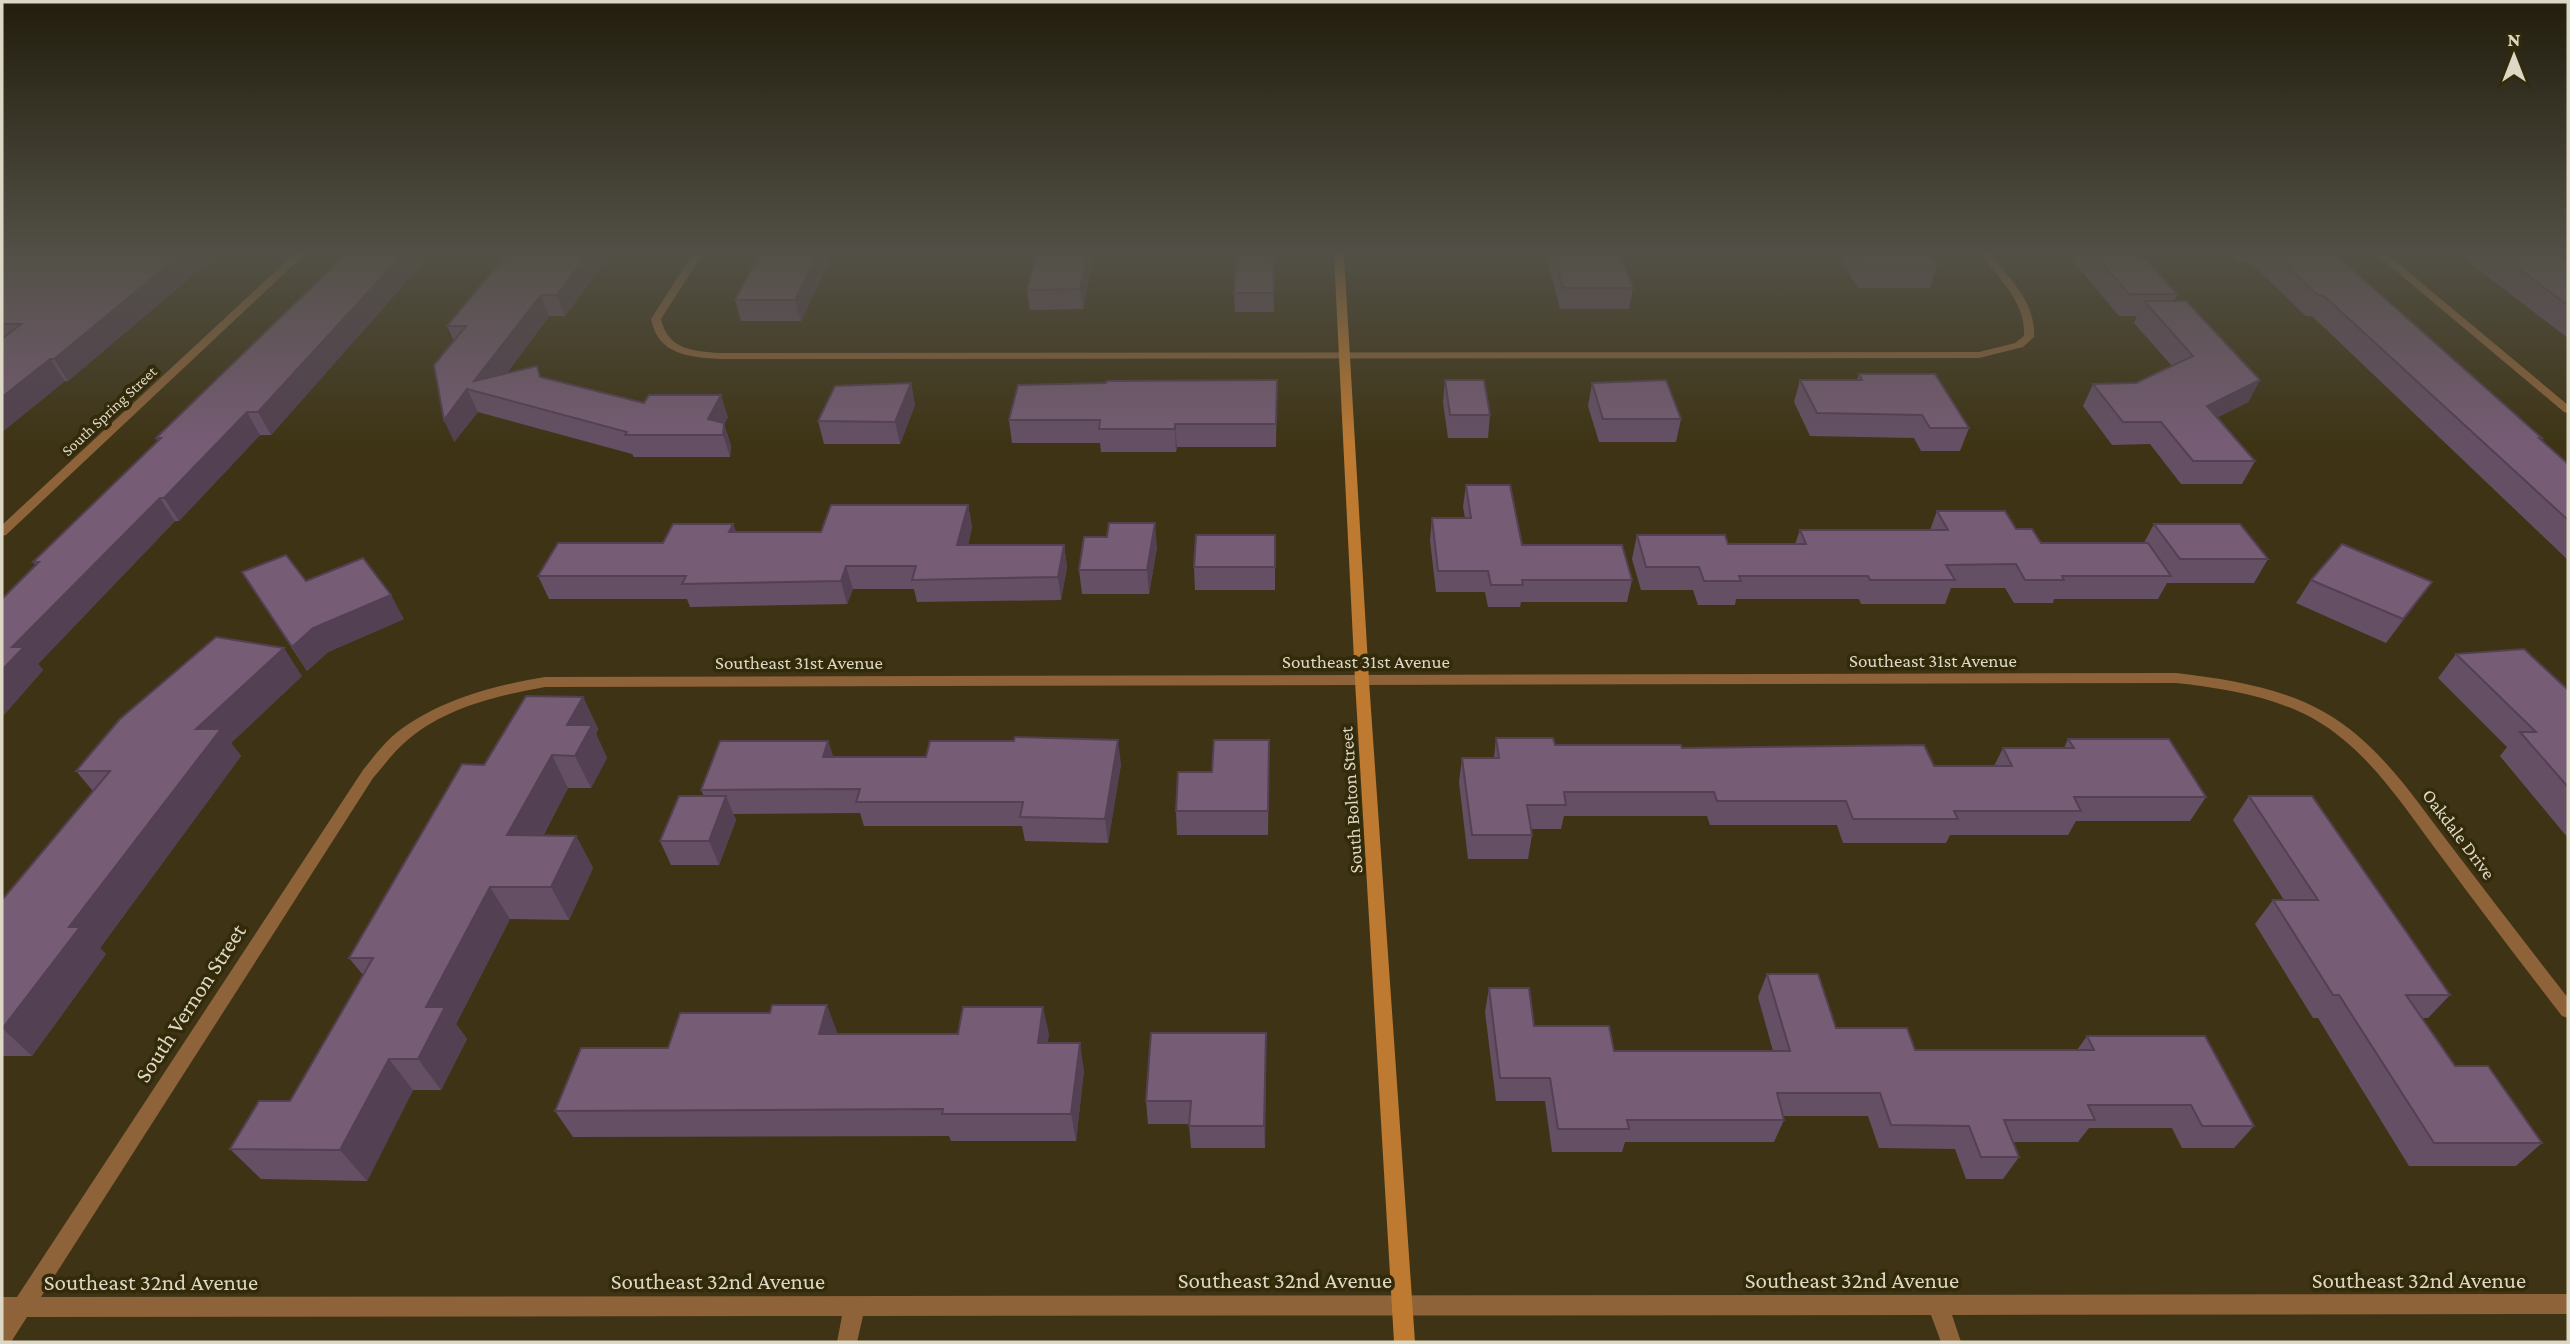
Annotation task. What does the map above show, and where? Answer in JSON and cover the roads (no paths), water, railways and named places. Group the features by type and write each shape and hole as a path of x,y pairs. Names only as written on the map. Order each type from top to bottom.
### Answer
{"street":[{"name":"South Spring Street","path":"2,532 232,318"},
{"path":"657,318 657,331 664,341 691,354 720,356 1345,357 1953,356 2003,350 2019,345 2029,337 2032,324 2030,318"},
{"name":"South Bolton Street","path":"1343,318 1362,681 1405,1342"},
{"path":"2457,318 2568,410"},
{"name":"Southeast 31st Avenue","path":"437,712 491,691 544,682 2176,678 2217,682 2258,691 2297,705"},
{"name":"Oakdale Drive","path":"2297,705 2338,727 2378,763 2568,1012"},
{"name":"South Vernon Street","path":"2,1338 12,1307 368,774 398,740 437,712"},
{"name":"Southeast 32nd Avenue","path":"12,1307 2568,1304"},
{"path":"1938,1305 1951,1342"},
{"path":"847,1342 855,1306"}]}
